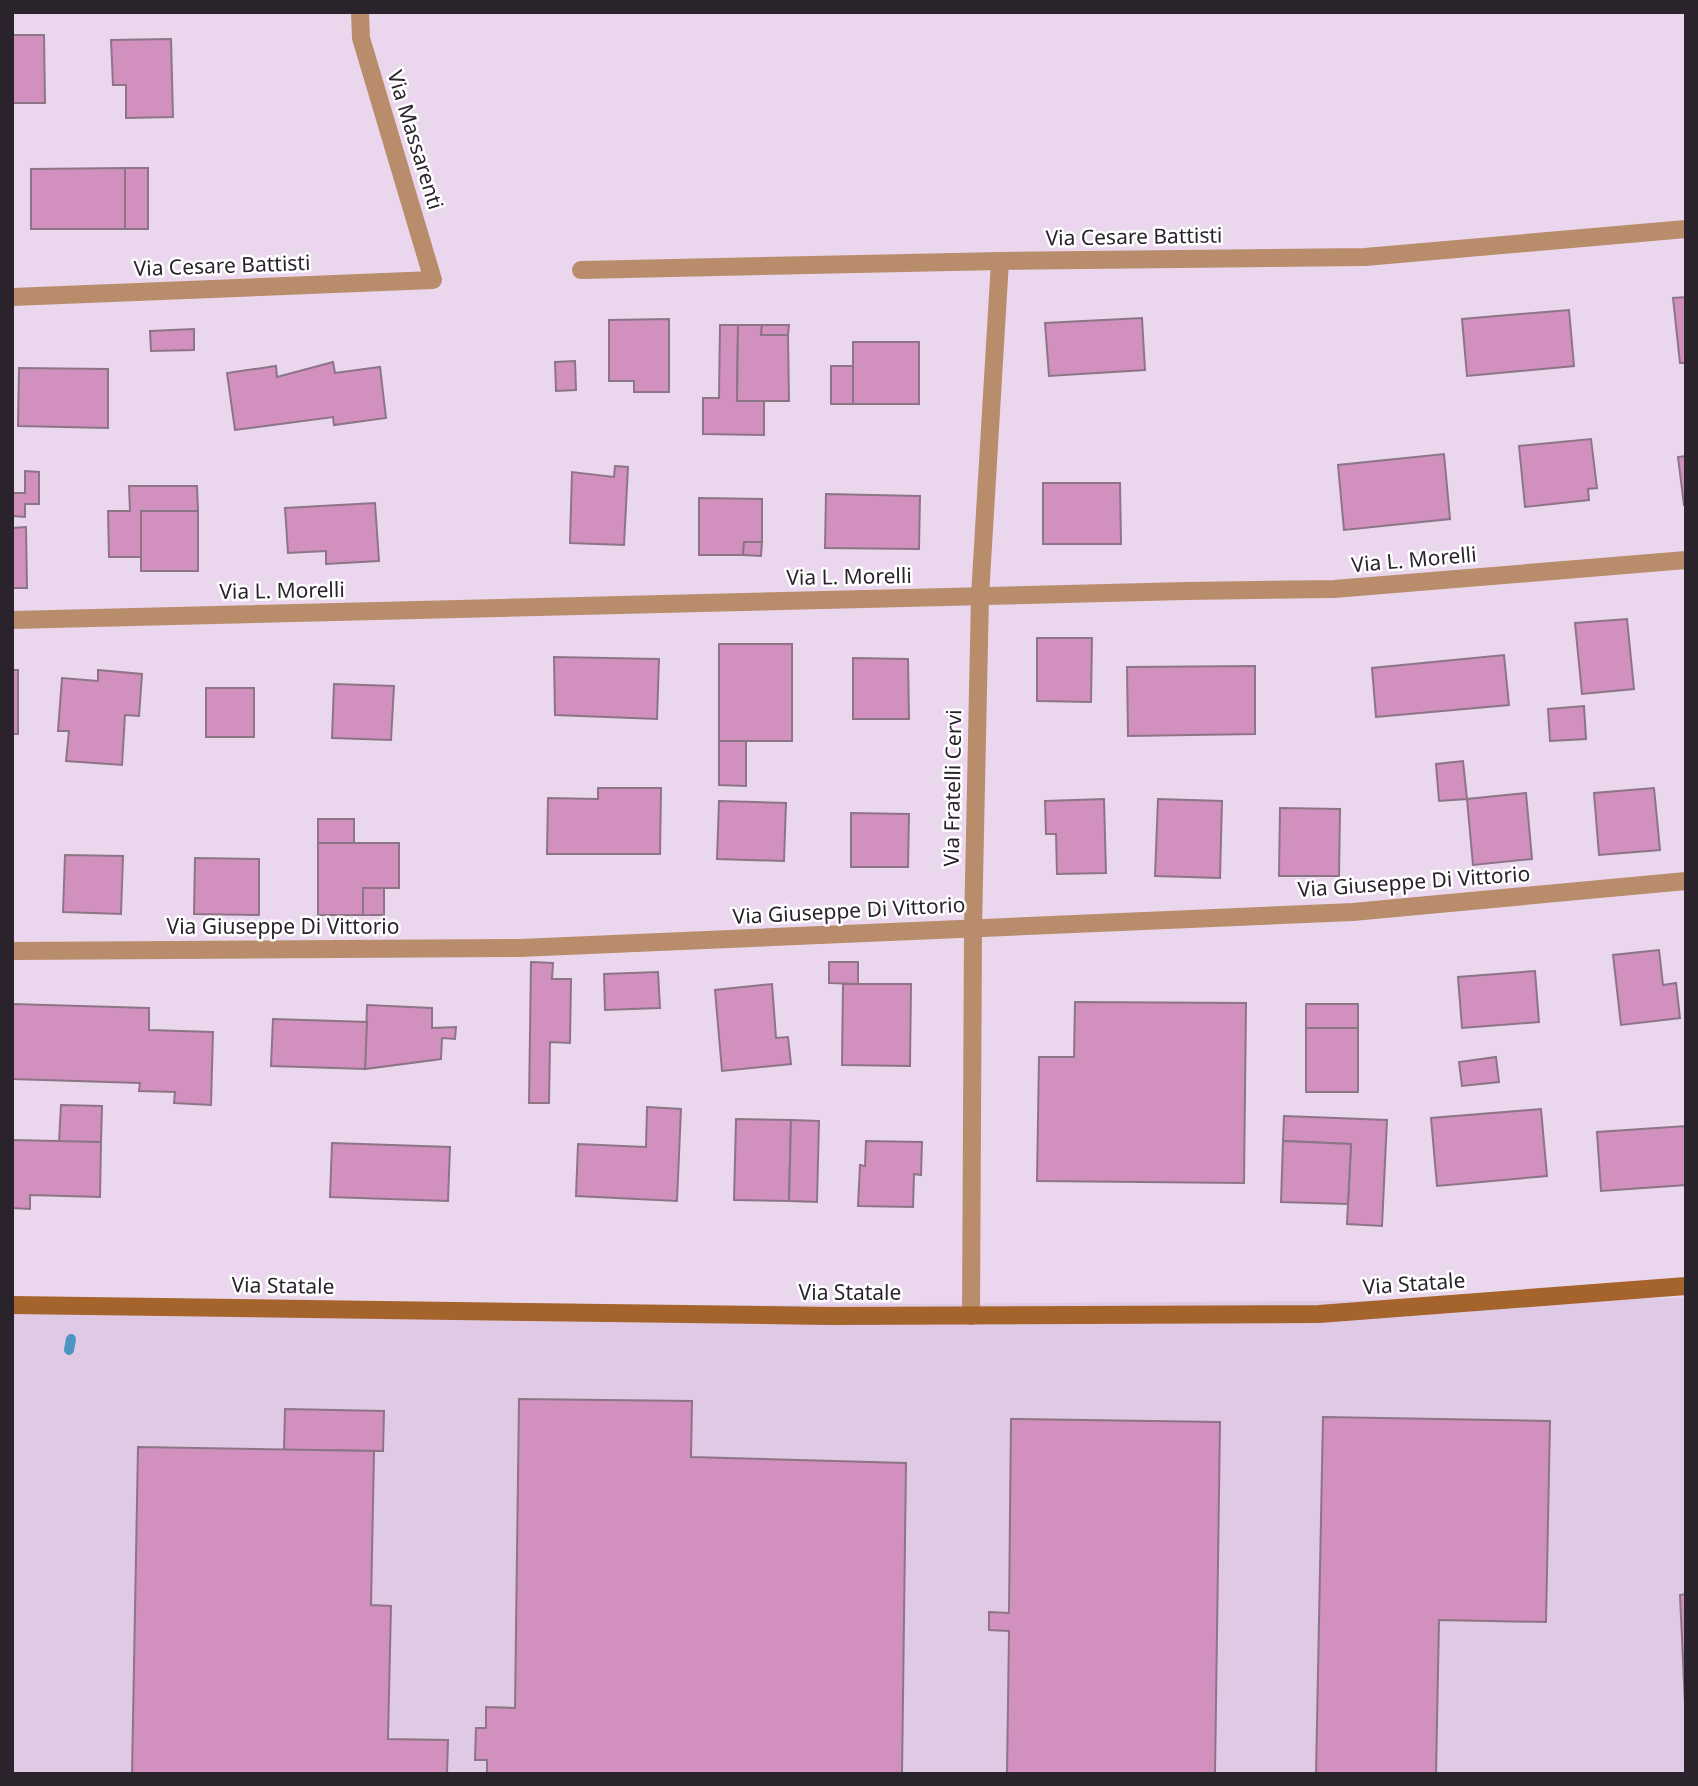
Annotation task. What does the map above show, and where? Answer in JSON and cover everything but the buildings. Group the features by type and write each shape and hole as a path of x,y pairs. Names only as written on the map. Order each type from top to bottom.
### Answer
{"main road":[{"name":"Via Statale","path":"12,1306 971,1315 1319,1314 1686,1286"}],"street":[{"name":"Via Massarenti","path":"360,12 361,38 433,280"},
{"name":"Via Cesare Battisti","path":"581,270 1365,257 1686,229"},
{"name":"Via Fratelli Cervi","path":"971,1315 973,928 979,596 1000,261"},
{"name":"Via Cesare Battisti","path":"12,297 433,280"},
{"name":"Via L. Morelli","path":"12,620 1334,589 1686,560"},
{"name":"Via Giuseppe Di Vittorio","path":"12,951 520,948 1353,912 1686,881"}],"shaded area":[{"path":"1686,1298 1686,1774 12,1774 12,1311"}],"waterway":[{"path":"69,1350 71,1339"}]}
